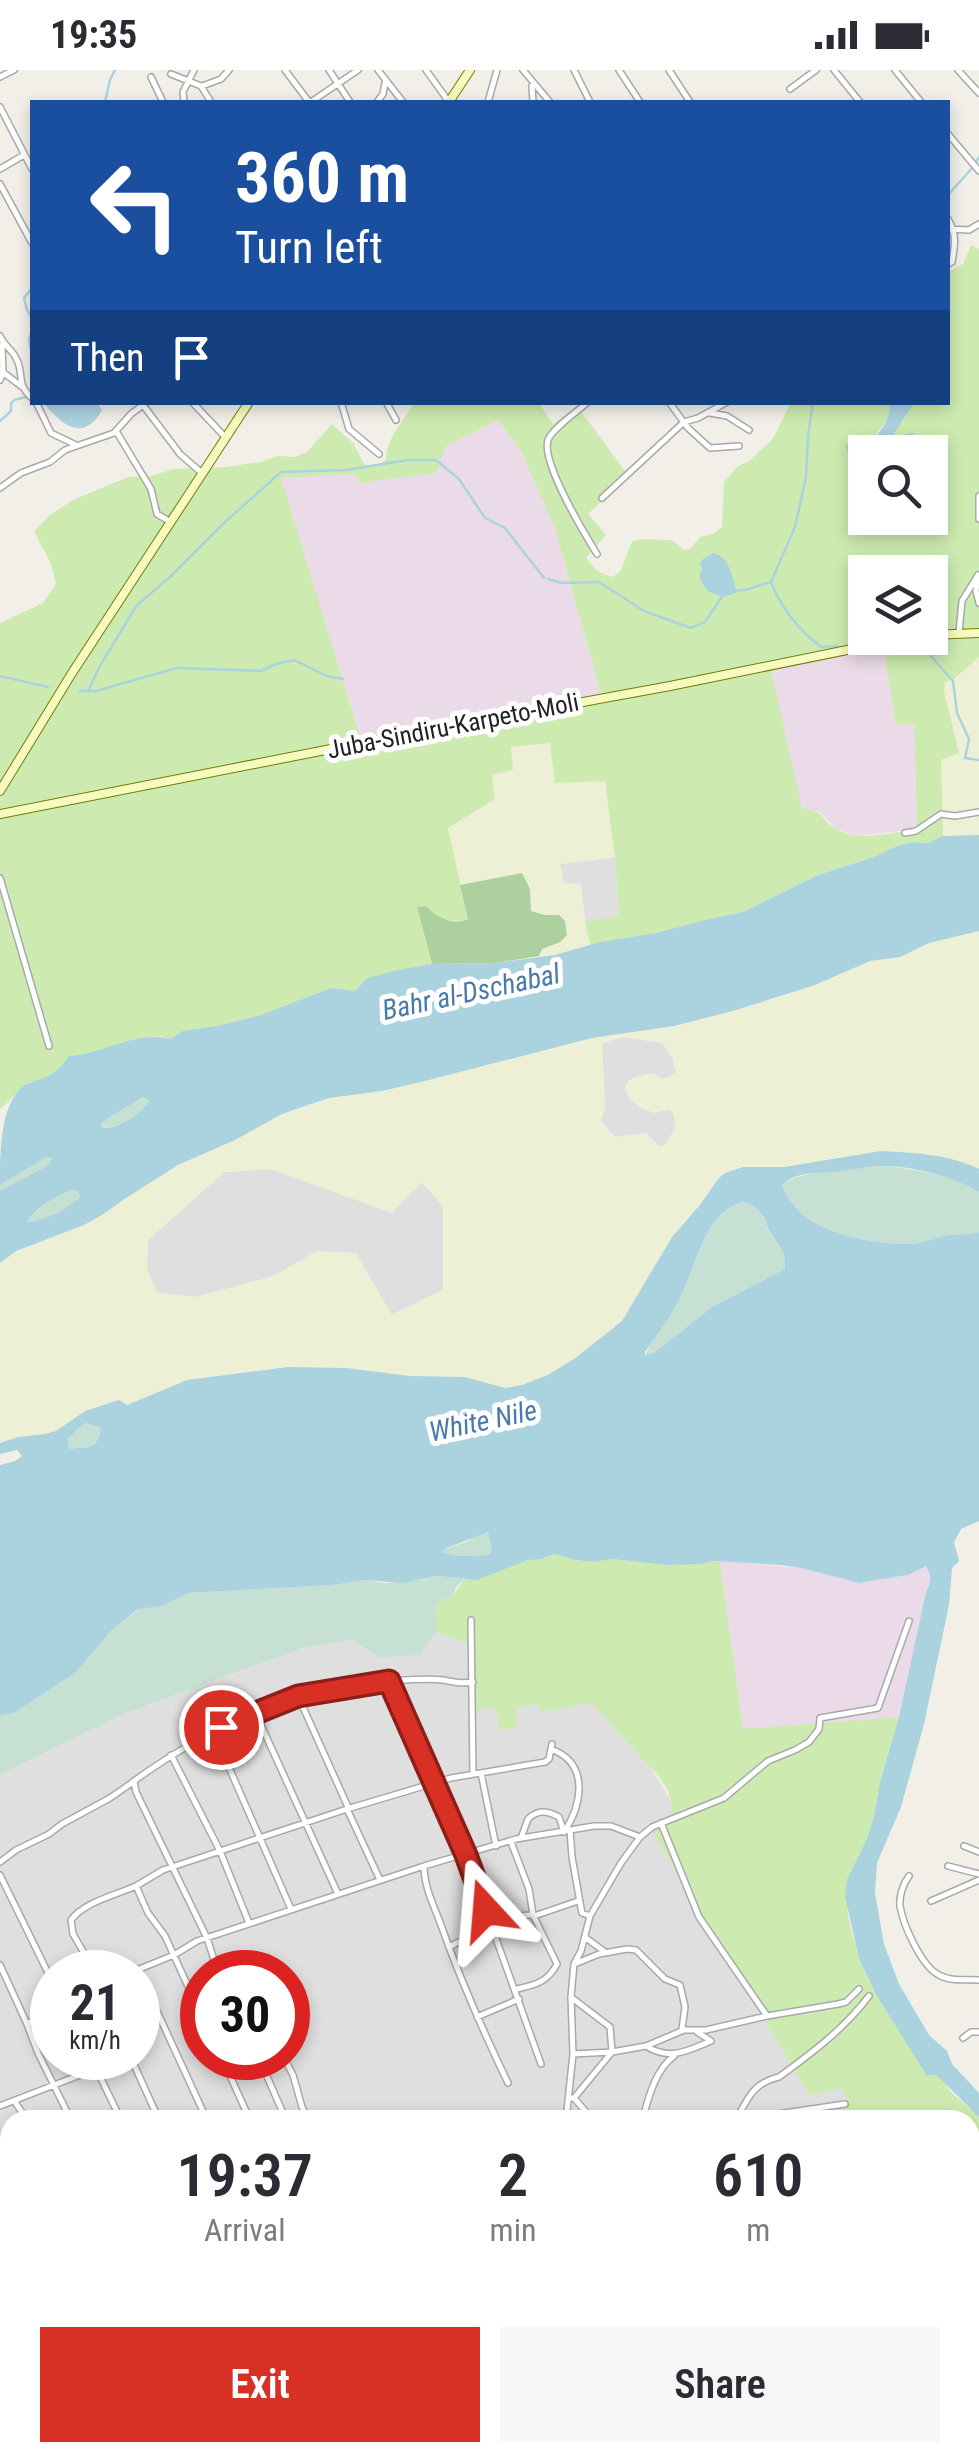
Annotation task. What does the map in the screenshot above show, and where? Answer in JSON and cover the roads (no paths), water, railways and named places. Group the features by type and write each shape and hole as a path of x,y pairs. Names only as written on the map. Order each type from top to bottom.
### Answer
{"main road":[{"path":"450,100 470,70"},
{"path":"0,790 247,405"},
{"path":"948,634 979,633"},
{"name":"Juba-Sindiru-Karpeto-Moli","path":"0,814 848,650"}],"street":[{"path":"0,77 14,70"},
{"path":"184,100 182,92 194,70"},
{"path":"171,74 201,86 221,79 228,70"},
{"path":"285,70 308,100"},
{"path":"329,70 349,100"},
{"path":"313,100 358,70"},
{"path":"378,70 401,100"},
{"path":"426,70 448,100"},
{"path":"489,100 497,70"},
{"path":"523,70 549,100"},
{"path":"574,70 589,100"},
{"path":"619,70 639,100"},
{"path":"669,70 689,100"},
{"path":"790,88 816,70"},
{"path":"834,70 858,100"},
{"path":"895,70 920,100"},
{"path":"958,70 979,92"},
{"path":"152,77 163,100"},
{"path":"378,100 386,80"},
{"path":"532,82 533,100"},
{"path":"209,99 214,83"},
{"path":"201,86 209,99"},
{"path":"0,107 30,166"},
{"path":"950,137 979,172"},
{"path":"950,144 956,145"},
{"path":"0,169 24,155"},
{"path":"0,184 30,239"},
{"path":"950,263 955,248 950,229 969,230 979,224"},
{"path":"0,380 1,339"},
{"path":"1,339 17,358 21,386"},
{"path":"2,371 30,396"},
{"path":"37,405 51,432 76,445"},
{"path":"0,488 65,450 116,431 142,405"},
{"path":"145,405 180,454 202,474"},
{"path":"195,405 226,438"},
{"path":"343,405 348,429 378,454"},
{"path":"388,405 396,420"},
{"path":"585,405 547,442 559,487 597,554"},
{"path":"671,405 710,448 738,446"},
{"path":"602,498 684,422 722,405"},
{"path":"707,413 727,416 749,430"},
{"path":"116,431 151,489 157,514 172,522"},
{"path":"979,496 979,519"},
{"path":"978,574 979,603"},
{"path":"958,634 962,601 978,574"},
{"path":"904,832 916,831 941,814 979,812"},
{"path":"0,878 49,1046"},
{"path":"470,1620 473,1774"},
{"path":"569,2110 574,1964 590,1916 640,1837 661,1822 724,1798 768,1761 802,1747 819,1728 820,1718 878,1708 909,1621"},
{"path":"0,1862 110,1798 171,1754 255,1712 298,1696 389,1681 472,1682"},
{"path":"389,1681 466,1855 541,2064"},
{"path":"298,1696 380,1880"},
{"path":"255,1712 338,1894"},
{"path":"213,1731 290,1910"},
{"path":"82,1950 73,1934 71,1920 84,1908 150,1876 434,1783 546,1762 551,1746 575,1768 579,1804 567,1831"},
{"path":"171,1754 220,1851 249,1923"},
{"path":"482,1772 496,1846"},
{"path":"134,1782 212,1950"},
{"path":"521,1838 528,1819 541,1812 559,1817 567,1831 582,1913 590,1916"},
{"path":"661,1822 699,1917 768,2016"},
{"path":"160,1961 198,1941 249,1923 521,1838 612,1826 640,1837"},
{"path":"511,1842 529,1889 533,1915 557,1964 552,1976 516,1989"},
{"path":"964,1846 979,1852"},
{"path":"424,1866 427,1887 449,1947 508,2083"},
{"path":"948,1866 979,1877"},
{"path":"0,1875 37,1950"},
{"path":"909,1876 900,1905 921,1958 940,1976 979,1980"},
{"path":"931,1901 979,1877"},
{"path":"136,1886 180,1968"},
{"path":"449,1947 524,1914 533,1915 579,1901"},
{"path":"585,1938 608,1954"},
{"path":"574,1964 600,1954 636,1950 665,1978 680,1985 686,2007 682,2031"},
{"path":"0,1965 66,2110"},
{"path":"573,2054 646,2046 682,2031 846,2002 859,1989"},
{"path":"742,2110 753,2089 781,2075 839,2031 868,1996"},
{"path":"570,1997 610,2027 612,2052 572,2098"},
{"path":"477,2017 518,1999"},
{"path":"160,2023 202,2110"},
{"path":"645,2110 666,2061 711,2041 696,2031"},
{"path":"963,2038 979,2032"},
{"path":"646,2046 657,2053 676,2056"},
{"path":"0,2106 65,2080"},
{"path":"102,2080 116,2110"},
{"path":"139,2080 154,2110"},
{"path":"232,2080 245,2110"},
{"path":"269,2080 282,2110"},
{"path":"295,2080 302,2110"},
{"path":"572,2098 583,2110"},
{"path":"14,2100 21,2110"},
{"path":"804,2110 845,2104"}],"water":[{"path":"46,405 98,405 102,410 88,426 80,428 58,418"},
{"path":"889,405 913,405 893,435 877,435 886,422"},
{"path":"713,553 727,563 737,592 720,596 702,582 700,564"},
{"name":"Bahr al-Dschabal","path":"979,835 979,931 929,943 900,957 870,961 815,985 733,1011 674,1026 592,1038 425,1081 308,1105 178,1165 84,1225 16,1251 0,1263 0,1191 52,1160 47,1157 0,1185 6,1115 25,1085 54,1073 69,1056 133,1040 171,1039 182,1031 261,1015 331,988 355,991 367,978 398,970 555,955 743,912 818,875 897,846 928,843 943,836","holes":["143,1097 149,1101 135,1116 102,1128 101,1123","72,1190 78,1191 80,1197 68,1206 27,1222 46,1203"]},
{"name":"White Nile","path":"881,1151 944,1157 979,1169 979,1192 945,1177 893,1166 805,1174 782,1186 807,1218 863,1240 906,1244 979,1232 979,1521 961,1529 954,1542 959,1561 952,1568 949,1605 924,1724 901,1807 877,1863 875,1893 884,1944 899,1984 929,2035 947,2051 952,2064 979,2093 979,2110 972,2110 938,2077 927,2076 877,1996 859,1959 845,1896 847,1879 874,1816 899,1717 930,1582 926,1566 908,1575 859,1583 780,1565 714,1561 665,1565 613,1559 593,1562 554,1554 477,1580 437,1576 403,1583 365,1580 188,1593 162,1606 138,1609 112,1630 75,1673 14,1713 0,1716 0,1465 22,1456 17,1450 0,1454 0,1443 56,1431 85,1411 119,1400 127,1405 187,1380 288,1367 465,1377 505,1388 522,1385 574,1359 622,1321 672,1237 718,1179 743,1167 784,1167","holes":["743,1202 753,1205 765,1218 784,1254 785,1269 712,1307 645,1356 680,1298 710,1229 730,1208","85,1423 101,1428 97,1441 69,1449 67,1439","488,1532 492,1547 489,1555 442,1552"]}],"waterway":[{"path":"105,100 115,70"},
{"path":"950,193 979,157"},
{"path":"30,290 24,298 30,315"},
{"path":"30,337 30,345"},
{"path":"0,421 11,411 14,400 26,397"},
{"path":"813,405 806,477 795,527 771,582 785,610 805,633 821,647 840,648"},
{"path":"88,691 137,605 281,472 346,470 408,460 436,460 459,479 485,518 505,528 544,578"},
{"path":"548,579 561,583 599,582 644,611 691,628 705,622 723,595"},
{"path":"734,591 770,582"},
{"path":"930,655 953,681 957,713 969,739 965,758 979,760"},
{"path":"80,691 96,691 177,668 261,671 294,660 343,679"},
{"path":"0,676 48,687"}]}
